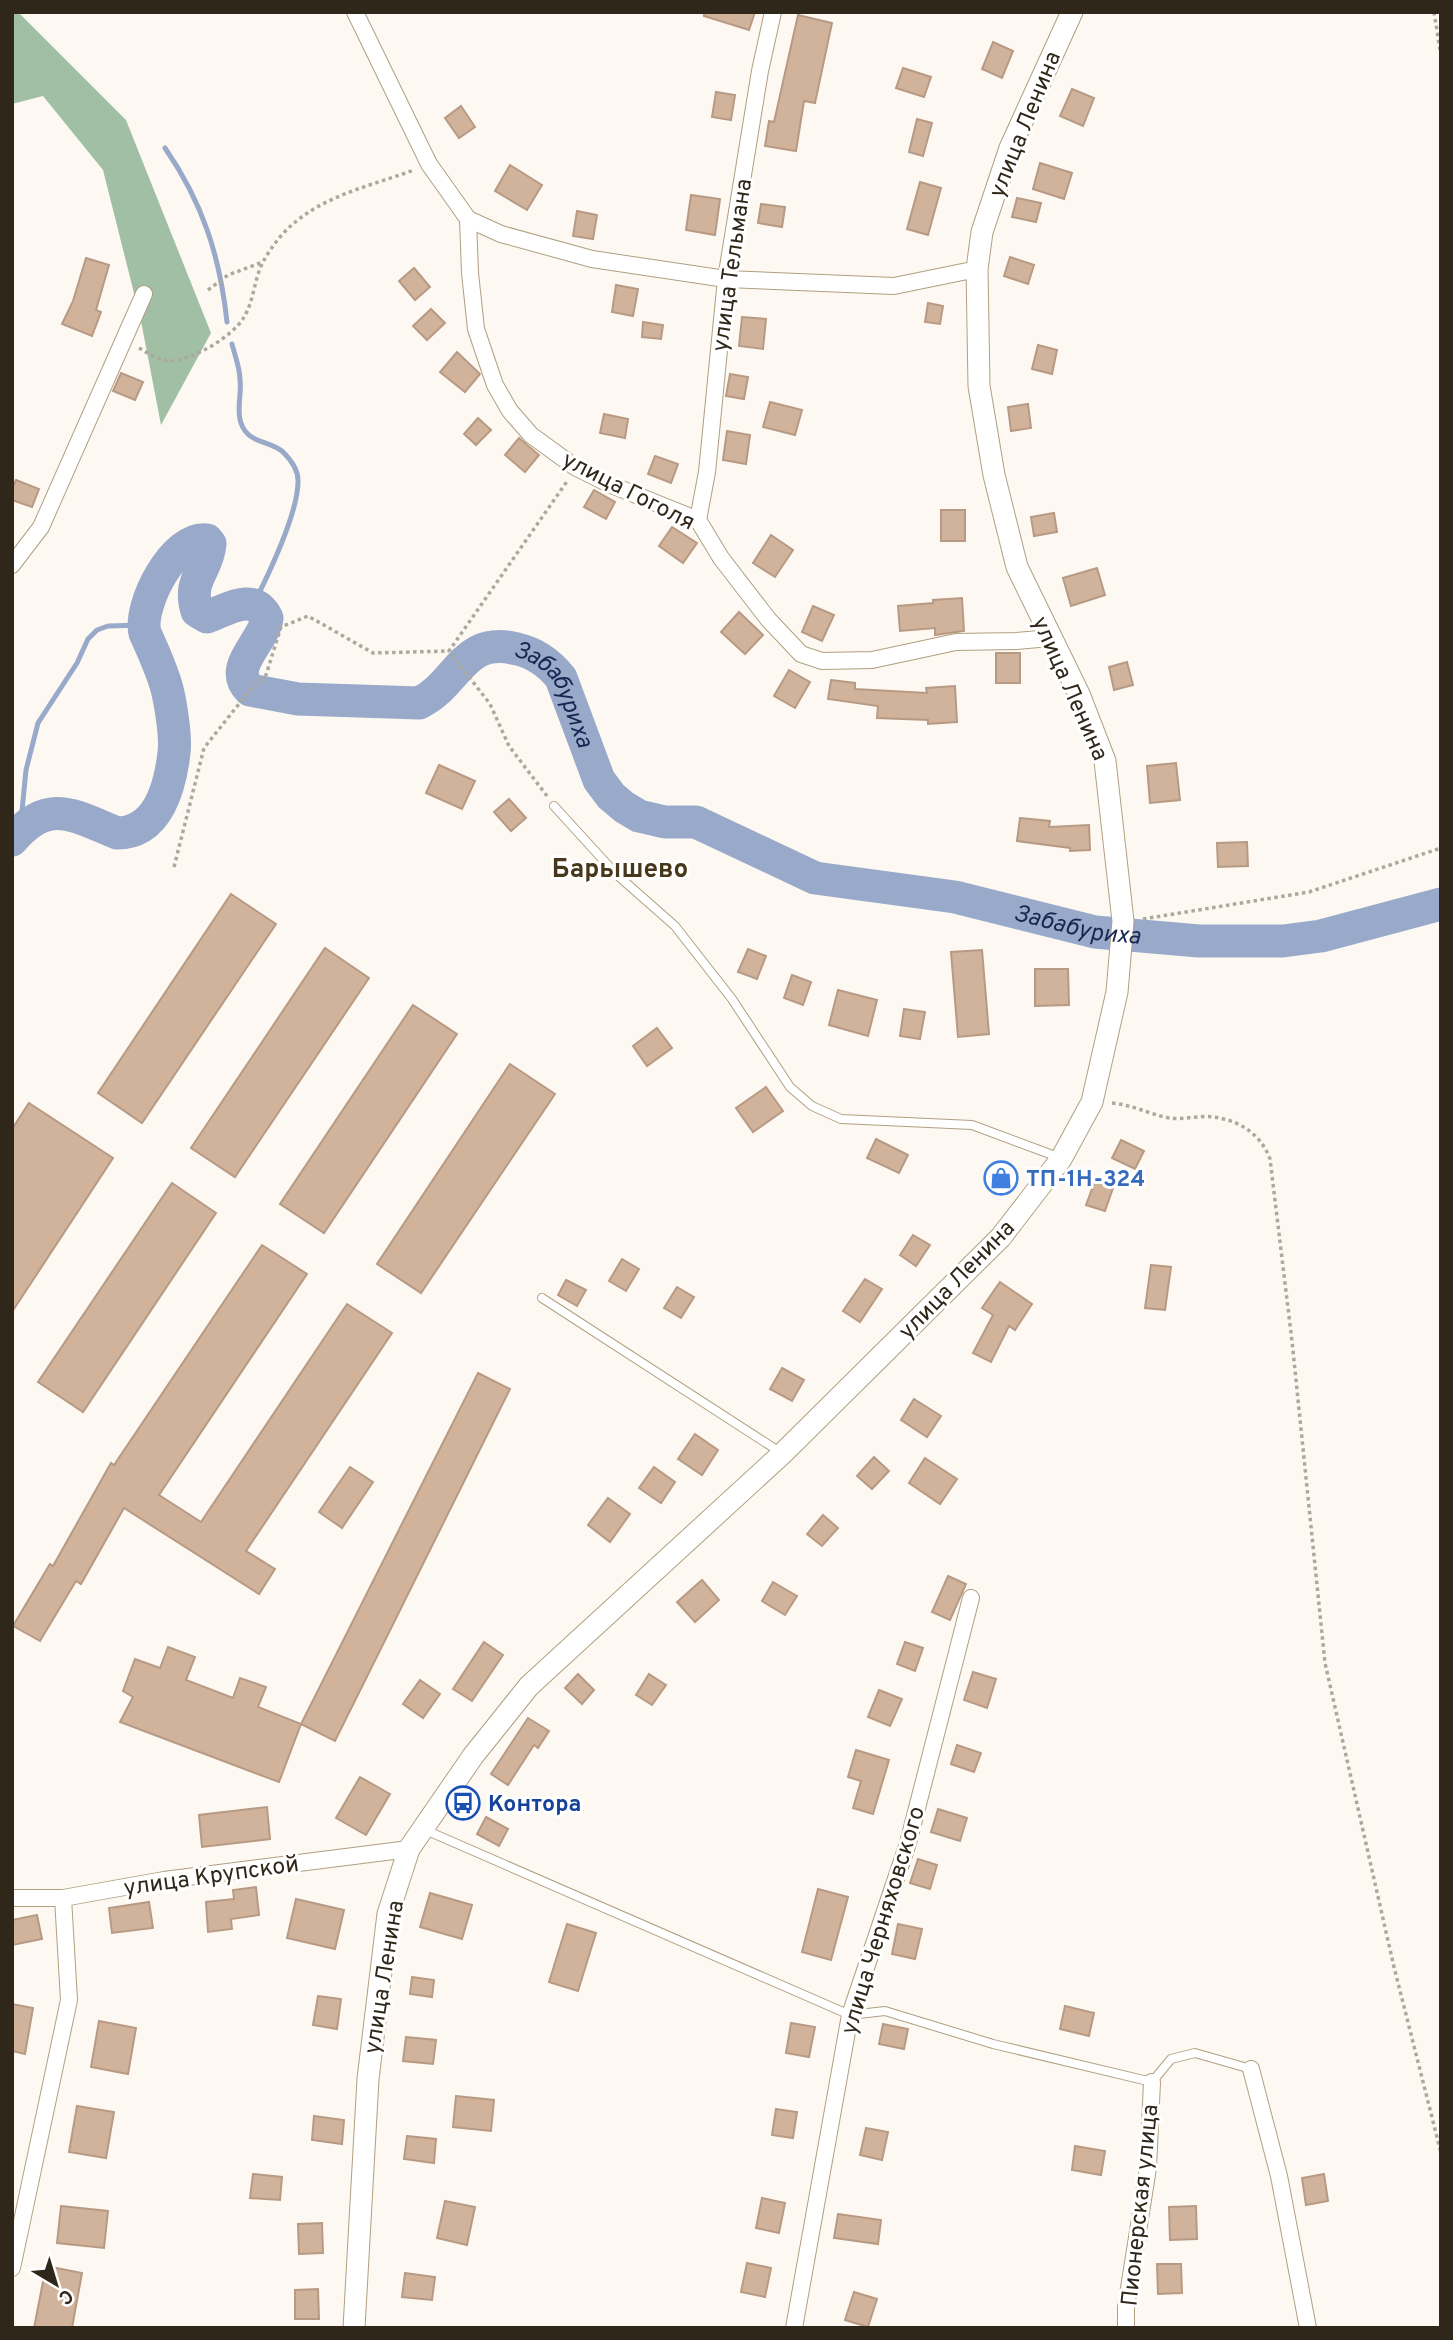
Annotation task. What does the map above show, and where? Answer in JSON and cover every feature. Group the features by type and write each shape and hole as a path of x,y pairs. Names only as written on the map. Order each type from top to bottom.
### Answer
{"main road":[{"name":"улица Ленина","path":"354,2328 370,2065 388,1914 409,1849 473,1756 529,1686 782,1454 1001,1237 1061,1158 1092,1102 1120,970 1123,921 1105,761 1079,694 1017,567 994,475 979,386 977,269 982,232 1010,148 1072,12"}],"street":[{"path":"355,12 429,164 468,219 501,234 592,260 726,279 894,286 977,269"},
{"name":"улица Тельмана","path":"698,520 707,472 726,279 758,84 773,12"},
{"name":"улица Гоголя","path":"468,219 476,329 495,385 510,411 531,435 575,467 609,484 698,520 721,558 768,620 801,654 822,661 872,660 956,642 1050,638"},
{"path":"12,565 41,527 144,294"},
{"name":"улица Черняховского","path":"794,2328 850,2015 908,1843 971,1598"},
{"name":"улица Крупской","path":"12,1898 63,1898 164,1880 409,1849"},
{"path":"12,2268 69,2000 63,1898"},
{"path":"1251,2069 1279,2176 1308,2328"},
{"name":"Пионерская улица","path":"1126,2328 1126,2307 1147,2168 1152,2082"}],"lane":[{"path":"554,806 616,874 675,926 732,999 790,1087 812,1106 841,1119 972,1125 1061,1158"},
{"path":"542,1298 782,1454"},
{"path":"423,1829 850,2015 885,2011 993,2044 1152,2082 1171,2059 1195,2053 1251,2069"}],"path":[{"path":"1434,12 1441,55"},
{"path":"124,341 160,360 171,361 191,356 226,337 245,316 263,262 282,235 311,210 429,164"},
{"path":"208,290 228,275 263,262"},
{"path":"449,651 555,500 575,467"},
{"path":"174,867 204,748 250,690 266,675 281,627 308,616 373,653 449,651"},
{"path":"449,651 490,704 509,746 554,806"},
{"path":"1123,921 1309,892 1441,848"},
{"path":"1092,1102 1129,1105 1170,1118 1213,1116 1245,1126 1265,1145 1270,1159 1292,1341 1325,1663 1394,1967 1441,2153"}],"green space":[{"path":"12,12 18,12 126,120 211,333 161,425 141,321 103,170 43,96 12,104"}],"building":[{"path":"704,12 755,12 749,30 704,16"},
{"path":"798,15 832,23 815,103 804,101 796,151 765,146 769,121 774,122"},
{"path":"993,42 1013,51 1002,78 982,69"},
{"path":"903,68 931,77 924,97 896,88"},
{"path":"1072,89 1094,98 1083,126 1060,116"},
{"path":"716,92 735,95 731,120 712,117"},
{"path":"461,106 475,127 459,138 445,118"},
{"path":"917,119 932,123 923,156 909,152"},
{"path":"1040,163 1072,173 1064,199 1033,189"},
{"path":"510,165 542,185 527,210 495,191"},
{"path":"920,182 941,188 928,235 907,229"},
{"path":"691,195 720,199 715,235 686,230"},
{"path":"1017,198 1041,203 1036,222 1012,217"},
{"path":"761,204 785,207 782,227 758,223"},
{"path":"577,211 597,215 593,239 573,236"},
{"path":"1010,257 1034,265 1028,284 1004,276"},
{"path":"86,258 109,265 96,310 101,312 92,336 62,324 73,301"},
{"path":"414,268 430,287 415,300 399,281"},
{"path":"616,285 638,289 633,316 612,312"},
{"path":"928,303 943,306 940,324 925,322"},
{"path":"431,309 445,323 427,340 413,326"},
{"path":"742,317 766,319 763,349 739,346"},
{"path":"643,322 663,325 661,339 642,337"},
{"path":"1038,345 1057,350 1052,374 1032,369"},
{"path":"457,352 480,374 465,392 440,372"},
{"path":"121,373 143,382 135,400 113,391"},
{"path":"730,374 748,377 744,399 726,396"},
{"path":"770,402 802,410 795,435 763,427"},
{"path":"1028,404 1031,428 1011,431 1008,407"},
{"path":"604,414 628,419 625,438 600,433"},
{"path":"478,418 491,430 476,445 464,434"},
{"path":"727,431 750,435 746,464 723,460"},
{"path":"519,438 539,455 525,472 505,455"},
{"path":"655,456 678,464 671,483 648,474"},
{"path":"16,480 39,489 32,507 12,500 12,489"},
{"path":"594,490 615,502 606,519 584,507"},
{"path":"941,510 965,510 965,541 941,541"},
{"path":"1054,513 1057,532 1034,536 1031,517"},
{"path":"672,527 697,543 683,563 659,546"},
{"path":"771,535 793,550 775,577 753,563"},
{"path":"1097,568 1105,595 1071,606 1063,578"},
{"path":"962,598 964,631 935,635 935,628 900,631 898,606"},
{"path":"813,606 834,615 822,641 802,632"},
{"path":"739,612 763,635 745,654 721,632"},
{"path":"996,653 1020,653 1020,683 996,683"},
{"path":"1127,662 1133,685 1114,690 1109,667"},
{"path":"789,670 810,682 795,708 774,696"},
{"path":"831,680 855,683 855,689 927,693 926,688 955,686 957,722 928,724 928,720 877,718 878,706 828,699"},
{"path":"1176,763 1180,800 1150,803 1147,766"},
{"path":"439,765 475,781 462,809 426,793"},
{"path":"509,799 526,818 511,831 494,812"},
{"path":"1020,818 1050,821 1049,827 1089,825 1090,850 1070,851 1070,848 1017,841"},
{"path":"1247,842 1248,866 1218,867 1217,843"},
{"path":"231,894 276,924 142,1123 98,1093"},
{"path":"325,948 369,978 235,1177 191,1148"},
{"path":"748,949 766,956 757,979 738,972"},
{"path":"982,950 989,1034 958,1037 951,952"},
{"path":"1035,969 1068,969 1069,1005 1035,1006"},
{"path":"792,975 811,982 803,1005 784,998"},
{"path":"838,990 877,1000 868,1036 829,1025"},
{"path":"413,1005 457,1034 324,1233 280,1204"},
{"path":"904,1009 925,1012 920,1039 900,1036"},
{"path":"657,1028 672,1048 647,1066 633,1046"},
{"path":"510,1064 555,1094 421,1293 377,1264"},
{"path":"766,1087 783,1111 753,1132 736,1108"},
{"path":"29,1103 113,1158 12,1312 12,1129"},
{"path":"876,1139 908,1155 899,1173 867,1158"},
{"path":"1121,1140 1144,1151 1135,1169 1112,1158"},
{"path":"1095,1181 1113,1188 1105,1211 1086,1205"},
{"path":"172,1183 216,1213 83,1412 38,1382"},
{"path":"913,1235 930,1245 916,1266 900,1255"},
{"path":"262,1245 307,1274 159,1495 201,1522 347,1304 392,1333 246,1551 275,1569 259,1594 124,1508 81,1584 76,1581 40,1641 13,1626 50,1564 53,1566 111,1463 114,1465"},
{"path":"622,1259 639,1269 626,1291 609,1281"},
{"path":"1151,1265 1171,1267 1165,1310 1145,1308"},
{"path":"865,1279 882,1289 860,1322 843,1311"},
{"path":"566,1280 586,1290 577,1306 558,1295"},
{"path":"1000,1282 1032,1304 1015,1330 1009,1326 991,1362 973,1353 993,1315 982,1308"},
{"path":"677,1287 694,1297 681,1318 664,1308"},
{"path":"782,1368 804,1380 792,1401 770,1389"},
{"path":"478,1373 510,1389 335,1741 301,1724"},
{"path":"914,1399 941,1416 927,1437 901,1420"},
{"path":"695,1434 718,1450 702,1475 678,1459"},
{"path":"874,1457 889,1471 872,1489 857,1476"},
{"path":"925,1458 957,1479 940,1504 909,1483"},
{"path":"350,1467 373,1482 342,1528 319,1512"},
{"path":"654,1467 675,1482 661,1503 639,1488"},
{"path":"608,1498 630,1514 610,1542 588,1525"},
{"path":"823,1515 838,1528 822,1546 807,1534"},
{"path":"948,1576 966,1584 950,1620 932,1612"},
{"path":"702,1580 719,1600 695,1622 677,1602"},
{"path":"773,1582 797,1596 785,1615 762,1601"},
{"path":"484,1642 503,1655 472,1701 453,1689"},
{"path":"905,1642 923,1648 915,1671 897,1664"},
{"path":"168,1647 195,1657 186,1680 233,1698 240,1678 266,1687 258,1707 301,1724 279,1782 120,1722 133,1697 123,1691 135,1659 160,1668"},
{"path":"973,1672 996,1679 987,1708 964,1700"},
{"path":"578,1674 594,1690 582,1704 565,1688"},
{"path":"649,1674 666,1685 652,1705 636,1695"},
{"path":"420,1680 440,1694 423,1718 403,1704"},
{"path":"879,1690 902,1699 890,1726 868,1717"},
{"path":"528,1718 549,1731 538,1748 534,1745 508,1785 491,1774"},
{"path":"957,1745 981,1753 974,1772 951,1764"},
{"path":"856,1750 889,1760 873,1814 853,1808 861,1781 848,1777"},
{"path":"360,1777 390,1794 366,1835 336,1818"},
{"path":"267,1807 270,1839 202,1847 199,1815"},
{"path":"938,1809 967,1818 960,1841 931,1832"},
{"path":"486,1817 508,1829 499,1846 477,1834"},
{"path":"918,1859 937,1865 930,1889 910,1883"},
{"path":"256,1887 259,1915 231,1919 232,1929 208,1932 206,1902 234,1899 233,1890"},
{"path":"818,1889 848,1897 831,1960 802,1952"},
{"path":"430,1893 472,1905 462,1939 420,1927"},
{"path":"296,1899 344,1910 335,1949 287,1938"},
{"path":"149,1902 153,1928 112,1933 109,1908"},
{"path":"37,1915 42,1939 12,1945 12,1920"},
{"path":"567,1924 596,1933 578,1991 549,1982"},
{"path":"898,1924 922,1929 915,1959 892,1954"},
{"path":"412,1977 434,1980 432,1997 410,1994"},
{"path":"318,1996 341,1999 337,2029 313,2025"},
{"path":"12,2004 33,2008 25,2054 12,2051"},
{"path":"1065,2006 1094,2013 1089,2036 1060,2029"},
{"path":"99,2021 136,2028 128,2074 91,2067"},
{"path":"791,2023 815,2027 809,2057 786,2053"},
{"path":"883,2024 908,2029 904,2049 879,2044"},
{"path":"406,2037 436,2040 433,2064 403,2061"},
{"path":"456,2096 494,2100 491,2131 453,2127"},
{"path":"77,2106 114,2112 106,2158 69,2152"},
{"path":"776,2109 797,2112 793,2138 772,2135"},
{"path":"314,2116 344,2120 342,2144 312,2140"},
{"path":"866,2128 888,2132 882,2160 860,2155"},
{"path":"407,2136 436,2139 434,2163 404,2159"},
{"path":"1075,2146 1105,2151 1101,2175 1072,2170"},
{"path":"253,2174 282,2177 280,2200 250,2198"},
{"path":"1324,2174 1328,2201 1306,2205 1302,2178"},
{"path":"762,2198 785,2203 779,2233 756,2228"},
{"path":"445,2201 475,2207 467,2245 437,2238"},
{"path":"61,2206 108,2211 104,2248 57,2243"},
{"path":"1196,2206 1197,2239 1170,2240 1169,2207"},
{"path":"838,2214 881,2220 878,2244 834,2238"},
{"path":"322,2223 323,2253 299,2254 298,2224"},
{"path":"747,2263 771,2268 765,2297 741,2292"},
{"path":"1157,2264 1181,2264 1182,2293 1158,2294"},
{"path":"46,2266 82,2273 72,2328 34,2328"},
{"path":"405,2273 435,2277 432,2300 402,2297"},
{"path":"318,2289 319,2319 295,2319 295,2290"},
{"path":"854,2292 877,2299 868,2327 845,2320"}],"waterway":[{"path":"165,148 190,189 208,231 220,275 227,322"},
{"path":"232,344 239,371 239,412 244,430 283,452 297,472 298,480 288,526 253,605"},
{"name":"Забабуриха","path":"12,840 37,818 49,814 74,816 117,833 131,831 152,817 169,780 174,730 167,689 145,633 144,621 153,590 171,560 195,541 207,540 210,544 206,561 196,583 197,611 207,617 247,604 255,605 267,618 265,627 244,663 242,672 250,690 298,699 419,703 432,695 472,655 484,649 499,647 524,651 542,660 561,678 599,780 624,807 639,816 665,822 696,822 815,878 955,897 1095,932 1199,941 1283,941 1321,936 1441,904"},
{"path":"20,831 26,770 38,723 77,663 88,639 97,630 108,626 143,625"}],"place":[{"name":"ТП-1Н-324","path":"1001,1178"},
{"name":"Контора","path":"463,1803"}],"district":[{"name":"Барышево","path":"620,868"}]}
